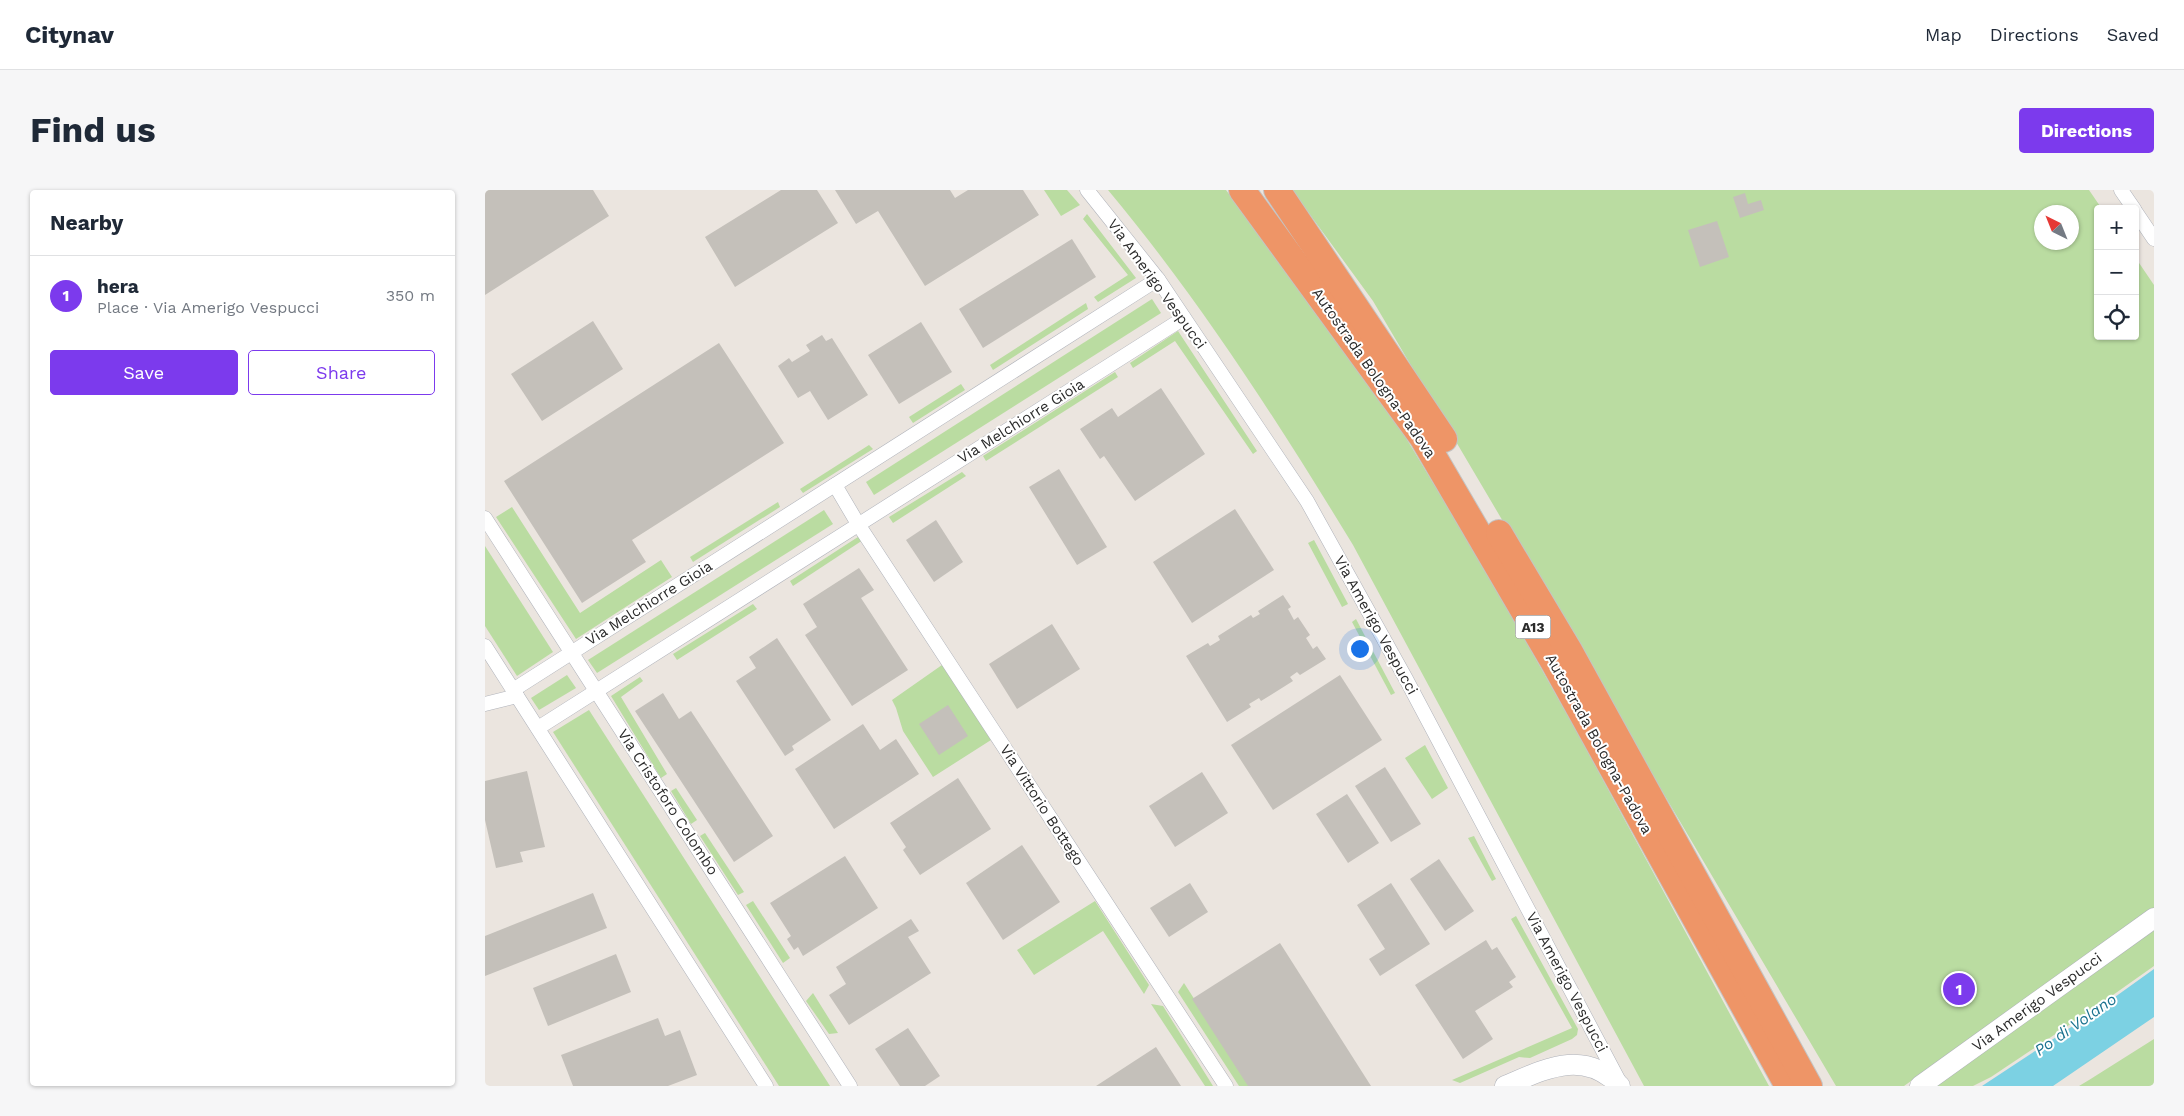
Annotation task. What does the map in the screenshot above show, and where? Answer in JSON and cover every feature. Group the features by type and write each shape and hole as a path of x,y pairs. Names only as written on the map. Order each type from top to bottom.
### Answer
{"highway":[{"name":"Autostrada Bologna-Padova","path":"1242,190 1422,437 1559,672 1788,1086"},
{"name":"Autostrada Bologna-Padova","path":"1277,190 1447,444 1570,652 1809,1086"}],"main road":[{"name":"Via Amerigo Vespucci","path":"1921,1086 2154,918"},
{"path":"1505,1086 1546,1068 1570,1064 1600,1070 1612,1077 1621,1086"}],"street":[{"name":"Via Amerigo Vespucci","path":"1087,190 1158,280 1307,501 1346,568 1621,1086"},
{"path":"2121,190 2131,205"},
{"path":"2139,217 2154,239"},
{"name":"Via Melchiorre Gioia","path":"485,704 515,693 572,652 1158,280"},
{"name":"Via Melchiorre Gioia","path":"537,728 1183,318"},
{"path":"835,485 859,524"},
{"name":"Via Cristoforo Colombo","path":"485,518 851,1086"},
{"name":"Via Vittorio Bottego","path":"859,524 1226,1086"},
{"path":"485,646 766,1086"}],"green space":[{"path":"1044,190 1067,190 1080,205 1061,216"},
{"path":"1108,190 1226,190 1312,306 1406,438 1488,574 1577,732 1769,1086 1644,1086 1353,545 1267,408 1206,318 1175,275"},
{"path":"1292,190 2089,190 2099,205 2094,205 2094,340 2139,340 2139,263 2154,285 2154,908 1904,1086 1836,1086 1373,301"},
{"path":"1087,214 1136,278 1098,302 1094,297 1128,275 1083,219"},
{"path":"1152,299 1161,313 874,495 866,482"},
{"path":"1086,303 1088,309 993,370 990,365"},
{"path":"1178,331 1257,451 1253,454 1175,341 1133,368 1130,363"},
{"path":"1115,372 1118,377 986,461 983,456"},
{"path":"961,384 965,390 913,423 909,417"},
{"path":"869,445 873,449 803,493 800,489"},
{"path":"962,472 966,476 893,523 889,517"},
{"path":"778,502 780,507 693,562 690,557"},
{"path":"512,507 580,613 661,560 672,577 576,639 496,517"},
{"path":"824,510 833,524 597,673 588,660"},
{"path":"861,535 863,540 793,586 790,581"},
{"path":"1314,540 1348,604 1342,607 1308,543"},
{"path":"485,546 553,652 517,676 485,626"},
{"path":"753,604 757,609 677,660 673,654"},
{"path":"1356,619 1395,693 1391,695 1352,622"},
{"path":"942,665 991,740 933,777 903,731 892,700"},
{"path":"567,675 576,688 539,710 531,698"},
{"path":"640,677 643,681 621,697 667,774 661,778 611,696"},
{"path":"589,710 830,1086 779,1086 553,732"},
{"path":"1425,745 1448,788 1432,799 1405,758"},
{"path":"676,788 697,820 691,824 671,791"},
{"path":"705,833 744,892 738,895 700,836"},
{"path":"1474,836 1496,879 1492,881 1468,838"},
{"path":"753,901 790,958 783,963 746,905"},
{"path":"1095,901 1149,985 1144,994 1103,931 1034,975 1017,950"},
{"path":"1516,916 1578,1029 1577,1035 1530,1058 1519,1057 1460,1083 1452,1080 1572,1028 1511,919"},
{"path":"2154,928 2154,966 1991,1077 1973,1086 1935,1086"},
{"path":"1184,983 1250,1086 1239,1086 1178,992"},
{"path":"813,993 838,1033 829,1034 806,1001"},
{"path":"1151,1004 1163,1006 1213,1086 1205,1086"},
{"path":"2154,1039 2154,1086 2079,1086 2089,1080"}],"water":[{"name":"Po di Volano","path":"2154,969 2154,1017 2053,1086 1982,1086 2094,1012"}],"building":[{"path":"485,190 593,190 609,216 485,295"},
{"path":"781,190 817,190 838,223 735,287 705,237"},
{"path":"835,190 950,190 955,198 968,190 1023,190 1039,215 925,286 878,211 856,224"},
{"path":"1745,193 1748,204 1761,200 1764,210 1740,218 1733,197"},
{"path":"1717,221 1729,257 1700,267 1688,230"},
{"path":"1072,239 1096,277 983,348 959,309"},
{"path":"593,321 623,369 542,421 511,374"},
{"path":"921,322 952,372 899,404 868,355"},
{"path":"822,335 826,341 832,338 868,395 828,420 810,391 798,398 778,366 789,358 792,362 810,351 806,345"},
{"path":"719,343 784,443 632,540 646,562 582,603 504,481"},
{"path":"1161,388 1205,454 1135,501 1104,456 1100,459 1080,429 1112,408 1118,417"},
{"path":"1059,469 1107,547 1077,565 1029,487"},
{"path":"1235,509 1274,570 1192,623 1153,562"},
{"path":"936,520 963,562 934,582 906,540"},
{"path":"859,568 874,590 861,598 908,670 852,706 805,635 817,627 803,604"},
{"path":"1283,595 1291,607 1288,609 1294,620 1298,617 1310,635 1306,638 1313,649 1317,646 1326,659 1300,675 1297,672 1290,677 1293,681 1261,701 1259,698 1249,704 1251,707 1227,722 1186,656 1208,643 1210,646 1220,640 1218,636 1251,615 1253,618 1260,614 1258,611"},
{"path":"1052,624 1080,669 1017,709 989,664"},
{"path":"777,638 831,720 792,746 794,750 785,756 736,681 756,668 749,657"},
{"path":"1340,675 1382,740 1273,810 1231,745"},
{"path":"663,693 679,719 691,711 773,836 734,862 635,711"},
{"path":"948,705 968,736 939,755 919,724"},
{"path":"863,724 880,750 896,739 919,774 834,829 795,769"},
{"path":"1385,767 1421,824 1391,842 1355,786"},
{"path":"527,771 545,847 520,852 523,862 496,868 485,820 485,781"},
{"path":"1202,772 1228,813 1175,847 1149,806"},
{"path":"958,778 991,829 920,875 903,850 906,847 890,823"},
{"path":"1347,794 1379,843 1348,863 1316,814"},
{"path":"1022,845 1060,902 1003,940 966,883"},
{"path":"845,856 878,908 803,956 798,947 794,950 787,939 791,936 770,903"},
{"path":"1439,859 1474,911 1445,931 1410,879"},
{"path":"1190,883 1208,912 1169,937 1150,908"},
{"path":"1391,883 1430,944 1380,976 1369,959 1385,949 1357,905"},
{"path":"593,893 607,928 485,976 485,936"},
{"path":"911,919 919,931 908,937 931,973 849,1025 829,995 846,984 836,967"},
{"path":"1486,940 1492,950 1497,947 1516,977 1509,982 1513,987 1475,1011 1493,1039 1463,1059 1415,985"},
{"path":"1280,943 1371,1086 1248,1086 1192,999"},
{"path":"616,954 631,992 548,1026 533,988"},
{"path":"1968,973 1977,986 1951,1005 1942,992"},
{"path":"658,1018 665,1036 680,1030 697,1075 668,1086 573,1086 561,1055"},
{"path":"908,1028 940,1076 925,1086 900,1086 875,1049"},
{"path":"1156,1047 1181,1086 1096,1086"}],"place":[{"name":"hera","path":"1959,989"}]}
